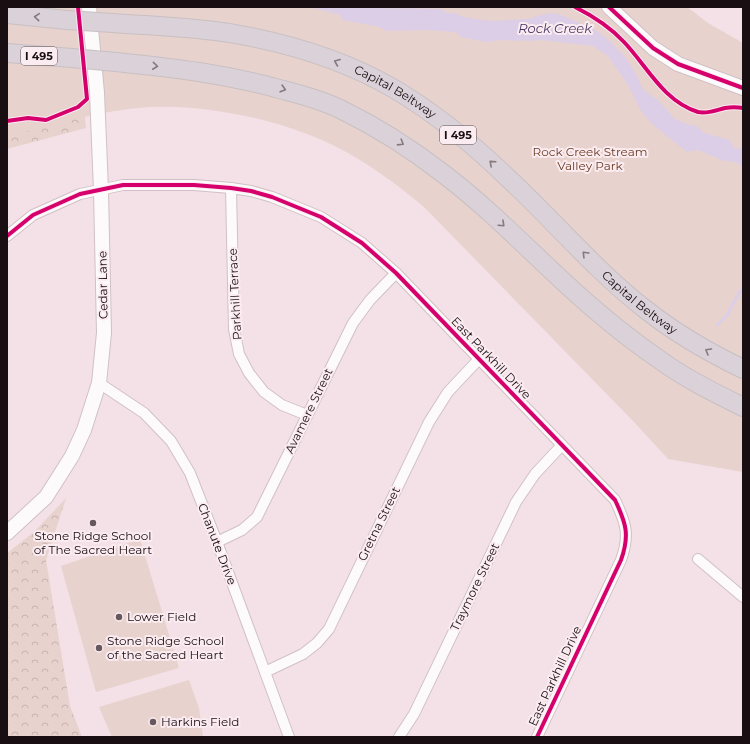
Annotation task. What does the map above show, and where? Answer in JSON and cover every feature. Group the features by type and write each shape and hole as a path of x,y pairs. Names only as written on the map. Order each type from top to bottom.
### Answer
{"highway":[{"name":"Capital Beltway","path":"7,14 233,33 278,42 316,54 357,70 397,91 436,117 473,146 510,180 610,279 644,309 678,334 721,359 743,369"},
{"name":"I 495","path":"7,53 116,62 232,76 301,95 341,110 378,128 446,175 485,208 587,303 661,361 704,387 743,407"}],"street":[{"path":"609,7 653,48 678,64 743,88"},
{"name":"Cedar Lane","path":"7,533 46,497 72,456 84,430 99,384 104,333 101,190 98,93 89,10"},
{"name":"East Parkhill Drive","path":"7,236 33,216 80,194 123,185 194,184 250,190 272,197 321,217 362,243 396,273 614,500 625,521 626,548 622,560 537,737"},
{"name":"Parkhill Terrace","path":"231,188 234,328 239,354 249,373 264,392 282,404 307,415"},
{"name":"Avamere Street","path":"217,542 242,530 258,517 353,323 370,300 396,273"},
{"name":"Gretna Street","path":"265,672 303,654 317,643 329,629 429,422 448,392 479,359"},
{"name":"Chanute Drive","path":"99,384 144,413 171,441 190,473 289,737"},
{"name":"Traymore Street","path":"399,737 414,714 516,502 535,474 562,445"},
{"path":"698,559 743,598"}],"green space":[{"name":"Rock Creek Stream Valley Park","path":"7,7 687,7 708,23 743,43 743,472 668,459 634,422 424,207 397,185 368,165 326,142 303,132 252,117 225,112 173,107 149,107 113,111 78,118 7,136"},
{"path":"82,80 86,128 7,149 7,84"},
{"path":"66,498 46,560 70,706 82,737 7,737 7,553 34,532"},
{"name":"Lower Field","path":"140,539 179,668 96,692 61,566"},
{"name":"Harkins Field","path":"189,680 199,708 203,737 112,737 99,707"}],"water":[{"name":"Rock Creek","path":"310,7 441,9 447,13 454,13 464,17 489,21 527,19 553,13 564,16 597,31 612,43 625,57 637,75 642,88 657,99 675,119 697,126 704,133 730,140 734,148 743,149 743,167 736,162 724,161 698,150 687,152 652,124 641,111 628,85 608,56 593,46 541,40 503,40 485,42 461,37 455,32 426,30 385,31 380,27 342,20 340,15"}],"waterway":[{"path":"717,325 727,315 740,291 743,289"}],"cycle path":[{"path":"7,121 28,118 46,120 78,107 87,99 78,7"},
{"path":"575,7 595,18 613,31 632,51 656,82 675,100 686,107 698,112 709,112 734,107 743,108"},
{"path":"609,7 653,48 678,64 743,88"},
{"path":"7,236 33,215 80,194 123,185 194,185 231,188 251,191 272,197 321,217 362,243 396,273 615,500 624,522 626,536 621,560 537,737"}],"place":[{"name":"Stone Ridge School of The Sacred Heart","path":"93,523"},
{"name":"Lower Field","path":"119,617"},
{"name":"Stone Ridge School of the Sacred Heart","path":"99,648"},
{"name":"Harkins Field","path":"153,722"}]}
